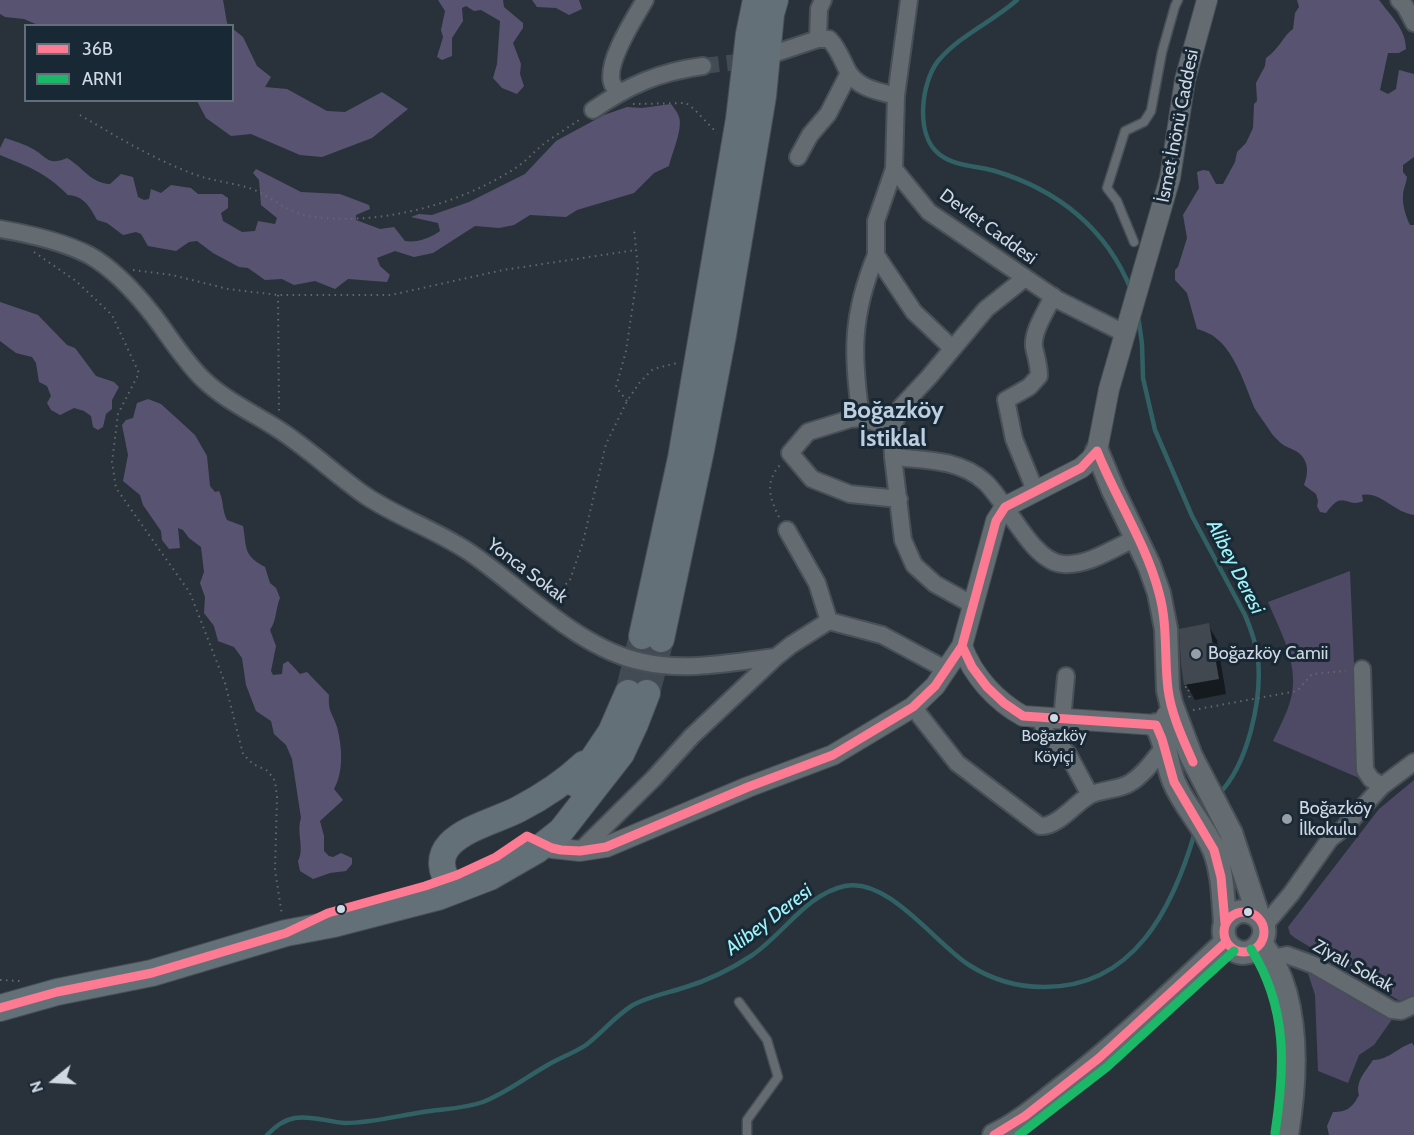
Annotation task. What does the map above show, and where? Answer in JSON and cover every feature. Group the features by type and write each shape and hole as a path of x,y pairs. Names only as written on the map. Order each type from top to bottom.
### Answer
{"main road":[{"path":"756,0 652,638 701,450 723,335 763,96 769,31 776,0"},
{"path":"1097,451 1159,593 1166,629 1169,696 1200,776 1231,833 1283,987 1293,1042 1294,1092 1287,1135"},
{"path":"0,1008 57,992 152,973 286,933 334,924 449,885 490,877 535,840 549,818 584,774 637,693 635,724 621,754 561,831 535,840"},
{"path":"1156,725 1165,746 1179,794 1213,848 1220,872 1225,933 1236,951 1243,952 1256,948 1264,936"},
{"path":"449,885 442,867 445,852 456,838 474,827 508,814 537,798 579,769 599,751"},
{"path":"995,1135 1023,1118 1077,1077 1156,1010 1225,933 1234,913 1240,911 1254,913 1264,936"}],"street":[{"path":"620,92 613,86 611,74 614,61 628,28 645,0"},
{"path":"818,39 819,9 823,0"},
{"path":"861,418 854,354 856,318 865,281 876,255 876,221 894,169 896,96 909,0"},
{"name":"İsmet İnönü Caddesi","path":"1126,327 1142,247 1170,178 1185,80 1207,0"},
{"path":"1398,0 1405,6 1414,22"},
{"path":"776,53 818,39 829,39 849,73 866,88 896,96"},
{"path":"593,110 620,92 669,71 703,66"},
{"path":"798,157 810,135 828,114 849,73"},
{"name":"Devlet Caddesi","path":"894,169 929,212 1025,278 1053,296 1126,327"},
{"name":"Yonca Sokak","path":"0,229 53,242 89,255 121,278 205,381 279,430 368,497 470,553 562,622 594,643 618,655 643,662 676,666 702,666 776,657"},
{"path":"876,255 914,312 952,348"},
{"path":"973,605 935,584 914,565 903,540 893,457 892,428 901,407 986,309 1025,278"},
{"path":"1035,490 1014,439 1006,399 1029,387 1039,376 1039,364 1034,345 1035,335 1053,296"},
{"path":"1081,468 1097,451 1109,388 1126,327"},
{"path":"892,428 861,418 808,432 790,453 812,479 850,494 899,499"},
{"path":"893,457 944,461 984,481 1029,540 1044,556 1060,564 1079,564 1136,538"},
{"path":"535,840 552,848 580,851 606,847 748,787 833,756 913,707 935,686 962,646 996,521 1005,507 1081,468 1090,466 1105,472"},
{"path":"787,530 817,583 829,621"},
{"path":"580,851 654,778 692,736 776,657 790,645 829,621 882,635 947,670 958,668 975,673"},
{"path":"962,646 975,673 1008,708 1023,716 1156,725 1164,721 1169,696"},
{"path":"1362,669 1365,770 1371,779 1382,786"},
{"path":"1062,720 1066,676"},
{"path":"913,707 957,763 1040,826 1046,826 1090,795 1129,784 1140,776 1165,746"},
{"path":"1040,718 1046,733 1068,754 1090,795"},
{"path":"1264,936 1330,839 1344,828 1382,786 1414,762"},
{"name":"Ziyalı Sokak","path":"1264,936 1287,955 1314,965 1392,1010 1401,1011 1414,1005"}],"lane":[{"path":"1142,247 1117,201 1107,188 1125,131 1144,122 1151,111 1162,52 1178,0"},
{"path":"739,1002 767,1040 778,1077 747,1120 747,1135"}],"path":[{"path":"633,104 686,103 734,146"},
{"path":"80,115 158,159 200,176 248,187 306,215 364,218 411,211 460,197 488,185 519,166 543,145 593,110"},
{"path":"627,401 616,387 626,351 638,270 634,229"},
{"path":"29,248 76,281 112,315 140,373 118,414 112,462 116,488 190,593 225,683 243,754 253,764 268,771 275,781 277,797 275,870 286,933"},
{"path":"103,266 172,275 228,290 278,295 391,295 503,270 636,250"},
{"path":"278,295 279,430"},
{"path":"536,603 554,596 570,580 583,542 606,444 627,401 640,382 653,369 676,363 696,366"},
{"path":"787,530 770,500 771,475 790,453"},
{"path":"1169,696 1188,687 1193,710 1297,691 1312,674 1362,669"}],"shaded area":[{"path":"0,0 223,0 228,24 36,24 0,14"},
{"path":"438,0 503,0 504,7 523,23 523,28 513,43 521,64 520,74 524,86 517,94 502,88 493,78 497,64 500,21 481,10 474,11 466,6 462,8 463,21 452,38 452,56 442,60 437,57 443,37 441,30 445,11"},
{"path":"532,0 579,0 582,9 569,15 556,8 537,7"},
{"path":"1297,0 1379,0 1400,29 1406,49 1399,53 1388,53 1380,90 1388,94 1396,89 1399,70 1414,74 1414,157 1403,165 1403,172 1407,177 1403,199 1410,225 1414,225 1414,515 1369,495 1362,495 1363,501 1357,503 1341,500 1326,513 1320,512 1316,494 1304,485 1307,466 1304,459 1272,434 1254,407 1229,353 1215,337 1197,329 1187,293 1175,280 1175,270 1187,238 1183,215 1199,188 1197,172 1209,171 1216,184 1223,184 1235,162 1237,152 1246,143 1253,128 1254,104 1257,101 1256,83 1265,66 1266,58 1293,29 1295,13 1299,7"},
{"path":"234,30 243,37 257,66 271,77 265,87 287,89 327,111 345,112 382,92 408,109 372,138 322,157 300,155 251,134 231,136 206,118 198,102 234,102"},
{"path":"671,104 680,122 669,166 654,173 634,193 577,210 566,217 530,215 514,225 499,228 475,226 433,253 414,257 395,251 377,258 380,266 390,275 387,282 348,279 335,289 315,281 294,285 282,279 265,280 248,268 239,267 213,253 197,241 189,242 176,251 148,246 141,234 136,232 123,235 107,223 97,220 82,200 68,195 36,171 0,155 0,148 5,138 30,147 48,160 56,161 67,158 92,178 103,183 110,184 121,174 133,177 138,197 144,200 149,199 151,189 161,193 171,185 191,188 198,194 222,194 228,198 228,208 221,213 223,221 242,232 255,231 258,221 275,224 277,218 261,205 259,180 253,173 256,169 301,192 340,194 369,205 370,209 356,215 356,220 380,229 394,227 405,241 419,241 440,231 438,223 411,217 419,214 432,215 469,202 525,174 556,141 604,115 627,107 642,108"},
{"path":"0,302 38,315 67,345 75,348 96,376 114,382 119,387 112,400 112,409 106,414 103,427 98,430 93,427 91,416 84,411 74,408 60,415 51,410 47,403 51,396 47,386 39,382 36,363 32,357 16,353 0,341"},
{"path":"148,399 161,404 195,435 207,456 210,486 215,492 219,491 227,520 243,526 249,555 265,567 270,583 276,588 280,598 270,630 276,646 271,671 273,675 282,674 283,664 288,661 300,674 307,672 329,695 330,709 337,727 341,750 341,766 334,789 343,800 320,821 324,836 324,851 333,857 341,853 352,858 352,864 346,871 330,873 313,879 300,871 298,861 301,851 299,829 301,818 292,759 286,745 274,734 271,721 256,711 246,685 242,658 234,647 218,641 214,626 204,613 205,597 200,583 204,572 201,547 178,528 180,548 169,549 162,540 161,531 143,505 140,495 123,481 128,455 122,425 126,420 133,418 137,403"},
{"path":"1350,571 1359,778 1273,741 1290,702 1293,676 1284,638 1268,602"},
{"path":"1414,780 1414,995 1400,1001 1295,938 1290,934 1288,927 1379,809"},
{"path":"1305,964 1393,1018 1374,1045 1359,1055 1348,1083 1318,1071 1315,995"},
{"path":"1412,1043 1414,1046 1414,1135 1329,1135 1327,1126 1333,1112 1346,1110 1354,1103 1359,1095 1360,1081 1373,1060 1389,1056"}],"building":[{"name":"Boğazköy Camii","path":"1209,623 1219,679 1184,685 1179,629"}],"waterway":[{"name":"Alibey Deresi","path":"1017,0 966,36 938,61 932,71 925,95 923,109 926,135 931,145 945,158 1018,179 1039,189 1078,215 1108,248 1131,290"},
{"name":"Alibey Deresi","path":"1138,315 1143,378 1155,430 1192,516 1245,615 1257,653 1258,693 1251,731 1237,767 1218,795"},
{"name":"Alibey Deresi","path":"267,1135 280,1124 295,1118 307,1117 345,1123 364,1122 483,1102 508,1090 551,1063 577,1051 633,1005 703,981 743,961 763,947 818,897 845,886 861,886 878,891 910,914 969,965 986,974 1014,984 1033,987 1075,984 1102,974 1125,958 1145,938 1161,915 1175,888 1195,832"}],"tunnel":[{"path":"703,66 755,60"},
{"path":"628,693 642,636"},
{"path":"647,693 661,639"}],"transit line":[{"name":"36B","path":"1097,451 1139,539 1159,593 1164,617 1167,677 1172,708 1193,762"},
{"name":"36B","path":"0,1008 57,992 152,973 286,933 328,913 457,875 496,857 527,836 561,850 580,851 606,847 748,787 833,755 913,707 935,686 962,646 996,521 1005,507 1081,468 1097,451"},
{"name":"36B","path":"962,646 972,667 987,687 1023,716 1156,725 1174,782 1214,850 1221,877 1225,923"},
{"name":"36B","path":"1244,912 1252,913 1258,918 1263,924 1264,932 1263,940 1258,946 1252,951 1244,952 1236,951 1230,946 1225,940 1224,932 1225,924 1230,918 1236,913 1244,912"},
{"name":"36B","path":"994,1135 1025,1116 1099,1058 1226,942"},
{"name":"ARN1","path":"1251,949 1272,994 1281,1039 1281,1085 1275,1133"},
{"name":"ARN1","path":"1019,1135 1107,1067 1234,951"}],"place":[{"name":"Boğazköy Camii","path":"1196,654"},
{"name":"Boğazköy Köyiçi","path":"1054,718"},
{"name":"Boğazköy İlkokulu","path":"1287,819"}],"district":[{"name":"Boğazköy İstiklal","path":"893,425"}]}
